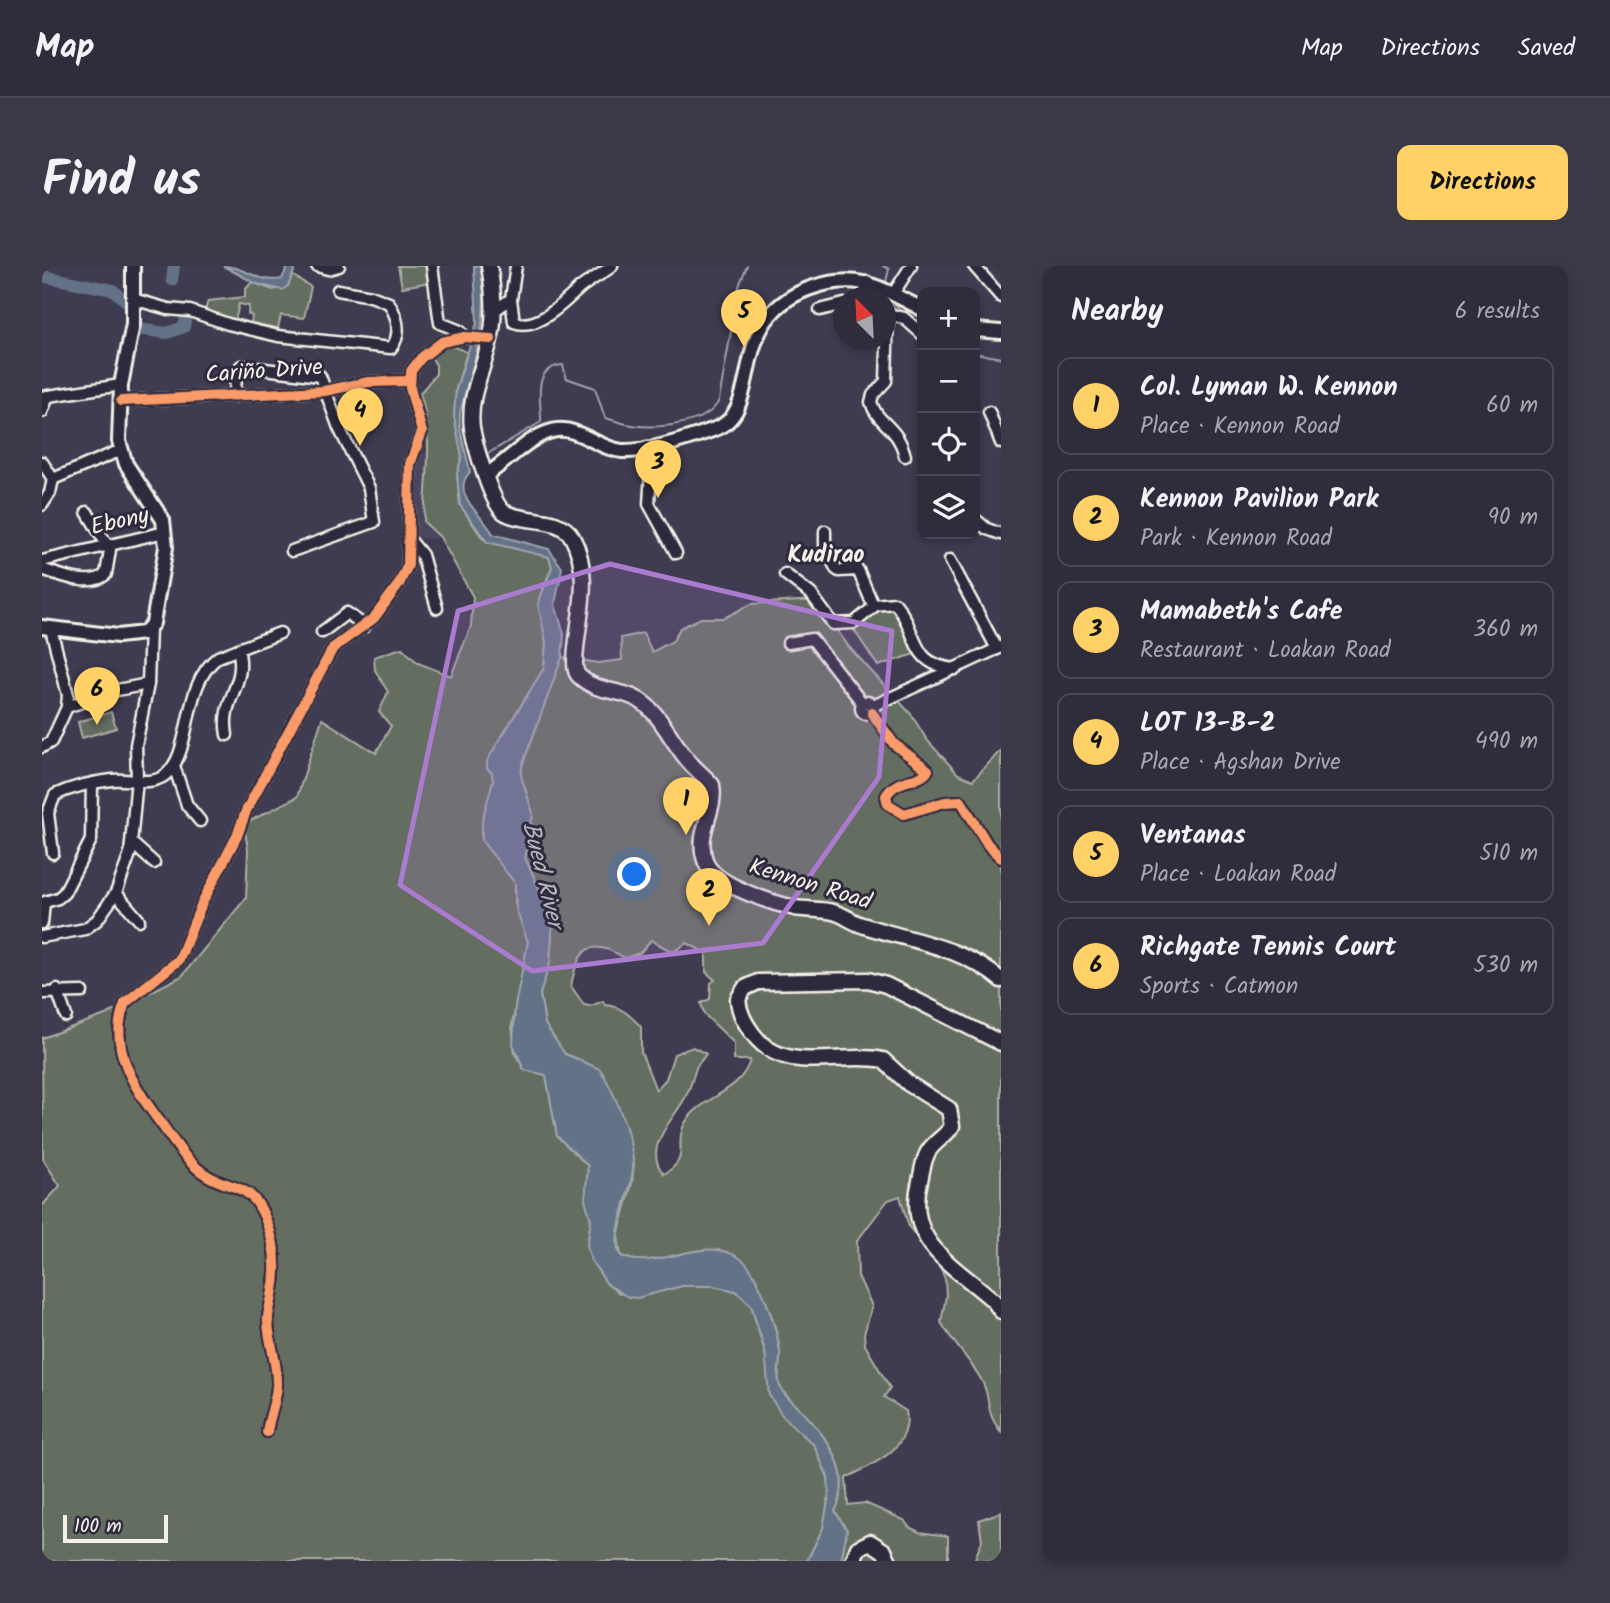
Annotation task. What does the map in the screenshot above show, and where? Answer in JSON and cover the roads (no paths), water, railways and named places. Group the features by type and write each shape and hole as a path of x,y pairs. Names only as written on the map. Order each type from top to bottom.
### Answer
{"highway":[{"name":"Kennon Road","path":"489,266 492,312 488,339 473,391 472,429 484,469 501,510 514,517 564,528 571,536 581,561 583,584 582,619 574,666 578,676 594,687 638,699 653,712 688,761 712,785 712,797 701,844 707,864 716,877 782,905 829,911 860,925 930,943 972,960 1001,980"},
{"path":"1001,1043 887,985 868,980 758,982 745,988 738,999 741,1015 750,1031 774,1052 789,1058 814,1060 883,1060 909,1084 949,1108 952,1126 927,1153 924,1163 915,1200 917,1221 936,1250 995,1301 1001,1311"},
{"path":"853,1561 858,1548 870,1542 884,1551 889,1561"}],"main road":[{"path":"46,628 118,636 137,635 150,628 158,603 165,532 160,512 134,477 121,453 121,385 129,350 133,266"},
{"path":"484,469 536,438 555,430 570,432 612,449 647,447 717,429 735,416 750,355 766,317 773,308 796,294 824,284 872,284 879,287"},
{"path":"896,295 917,306"},
{"path":"980,330 1001,332"}],"street":[{"path":"317,266 328,269 339,266"},
{"path":"432,266 440,324 460,331 468,338"},
{"path":"516,266 511,299 514,322 529,322 557,310 581,287 612,266"},
{"path":"896,287 911,266"},
{"path":"974,266 1001,297"},
{"path":"133,299 168,309 190,311 278,337 391,348 398,340 398,331 389,303 371,296 338,290"},
{"path":"492,312 511,299"},
{"path":"820,310 833,307"},
{"path":"896,316 904,318 917,330"},
{"path":"267,1433 277,1387 267,1321 276,1271 268,1227 250,1194 201,1170 186,1157 151,1109 125,1066 119,1023 125,1003 173,966 184,952 202,903 237,836 246,811 325,662 338,642 365,626 380,611 404,575 409,539 410,464 422,432 410,381 415,365 437,345 468,338 488,339"},
{"path":"886,350 886,381 873,395 871,402 879,417 898,435 905,456"},
{"name":"Cariño Drive","path":"235,396 236,372 241,366 315,374 320,376 324,391"},
{"name":"Cariño Drive","path":"121,401 324,391 369,382 410,381"},
{"path":"42,412 45,397 121,385"},
{"path":"292,551 374,522 369,488 324,391"},
{"path":"989,412 1001,443"},
{"path":"647,447 651,472 649,504 676,553"},
{"path":"53,478 114,453 121,453"},
{"path":"42,463 53,478 50,493 42,505"},
{"path":"42,569 82,579 100,579 106,574 110,560 107,544 87,512"},
{"path":"980,523 1001,534"},
{"path":"825,531 825,545 836,569 843,572 858,570 865,593 873,605 876,605"},
{"name":"Ebony","path":"42,561 165,532"},
{"path":"409,539 422,555 437,608"},
{"path":"869,707 999,648 950,560"},
{"path":"785,574 811,594 833,624 853,623 876,605 895,603 928,662 939,667 956,668"},
{"path":"322,632 347,613 365,626"},
{"path":"42,747 51,742 67,708 68,689 46,628"},
{"path":"42,937 85,929 97,920 116,893 133,844 136,745 148,684 150,628"},
{"path":"200,821 187,805 174,766 192,699 205,669 218,657 280,633"},
{"path":"788,643 811,639 869,707 894,744 928,770 921,777 895,785 886,796 888,804 904,814 944,802 961,801 988,845 1001,858"},
{"path":"228,735 225,714 242,671 238,649"},
{"path":"67,708 117,690 148,684"},
{"path":"53,853 48,813 51,799 62,792 92,784 137,779 157,780 174,766"},
{"path":"42,923 43,903 64,893 90,844 92,784"},
{"path":"133,844 154,863"},
{"path":"116,893 139,920"},
{"path":"42,993 57,990 82,992"},
{"path":"57,990 66,1016"}],"water":[{"path":"223,266 274,280 282,279 288,266 296,266 288,286 282,290 257,284"},
{"path":"474,266 481,266 484,303 480,338 460,416 470,472 463,488 470,504 493,534 549,549 562,568 555,604 564,634 562,657 522,766 521,776 533,814 525,858 553,918 550,962 540,994 545,1024 565,1054 600,1069 622,1116 633,1167 617,1238 621,1256 650,1260 696,1251 726,1252 741,1259 754,1276 766,1302 778,1342 778,1380 781,1389 822,1434 840,1471 842,1484 835,1511 847,1530 841,1561 807,1561 823,1528 829,1496 828,1477 814,1445 782,1415 769,1395 765,1351 751,1305 736,1291 713,1286 682,1286 637,1298 628,1297 607,1284 591,1260 587,1246 591,1220 585,1200 588,1166 557,1136 546,1075 524,1070 513,1044 515,1006 528,942 516,909 515,883 482,841 482,821 493,781 487,761 544,668 546,642 538,604 552,567 549,557 487,542 460,505 457,474 462,456 454,416 456,389 477,323"}],"waterway":[{"path":"172,280 174,266"},
{"path":"484,456 541,422 542,379 553,367 563,365 566,378 595,388 605,418 654,426 681,423 705,415 719,400 739,286 747,266"},
{"path":"883,266 889,269 885,286"},
{"path":"42,276 113,290 127,302"},
{"path":"896,308 917,322"},
{"path":"137,329 167,333 184,327 186,316"},
{"path":"980,354 1001,358"}],"place":[{"name":"Ventanas","path":"744,347"},
{"name":"LOT 13-B-2","path":"360,446"},
{"name":"Mamabeth's Cafe","path":"658,498"},
{"name":"Richgate Tennis Court","path":"97,725"},
{"name":"Col. Lyman W. Kennon","path":"686,835"},
{"name":"Kennon Pavilion Park","path":"709,926"}],"district":[{"name":"Kudirao","path":"826,555"}],"water label":[{"name":"Bued River","path":"542,875"}]}
